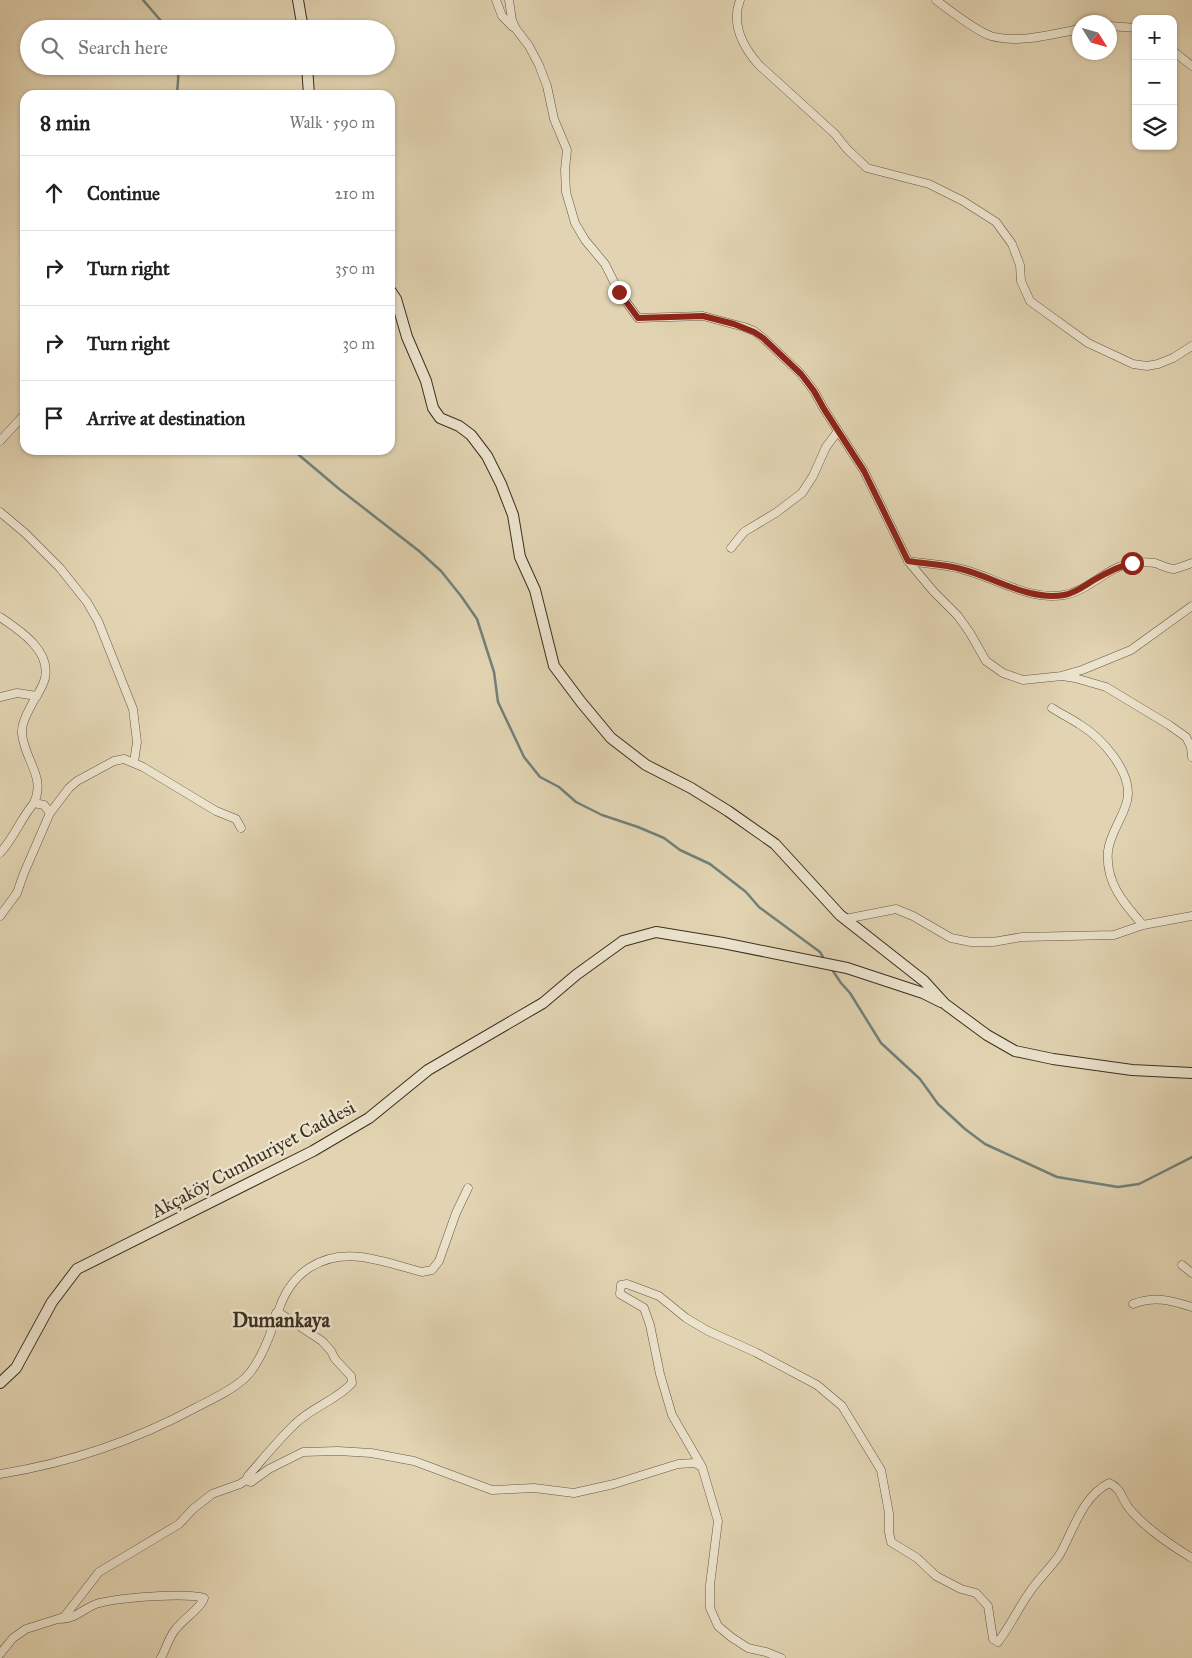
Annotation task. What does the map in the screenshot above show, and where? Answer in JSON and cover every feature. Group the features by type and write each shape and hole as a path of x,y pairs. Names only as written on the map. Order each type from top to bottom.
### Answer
{"main road":[{"path":"298,0 301,20"},
{"path":"308,75 309,90"},
{"path":"395,298 407,337 426,381 432,408 440,418 459,426 471,435 486,456 500,484 513,515 520,557 535,590 554,666 580,702 612,738 646,766 691,788 775,844 799,872 844,918 924,981 945,1004 987,1035 1015,1051 1053,1059 1132,1070 1192,1074"},
{"name":"Akçaköy Cumhuriyet Caddesi","path":"0,1383 16,1368 52,1302 77,1269 313,1151 369,1118 428,1070 543,1003 576,975 623,941 656,932 752,949 847,968 923,993 945,1004"}],"street":[{"path":"496,0 502,16 529,46 537,60 547,86 554,119 567,150 565,186 575,223 588,245 605,264 619,292 631,310 638,318 703,316 734,324 754,332 771,345 808,382 864,471 908,561 934,592 958,616 986,660 1004,673 1024,680 1062,676 1131,650 1192,606"},
{"path":"509,0 512,20 516,30"},
{"path":"740,0 737,9 736,25 749,52 759,65 835,134 867,168 929,184 963,201 996,222 1012,244 1020,265 1021,281 1030,301 1088,343 1134,364 1147,366 1158,364 1173,358 1192,346"},
{"path":"936,0 958,17 990,36 1017,39 1072,30"},
{"path":"1117,27 1132,28"},
{"path":"1177,54 1192,66"},
{"path":"0,442 20,420"},
{"path":"732,548 744,532 777,512 802,493 813,476 826,447 838,430"},
{"path":"0,512 25,533 60,568 87,602 98,621 134,709 136,752 134,762"},
{"path":"908,561 940,564 961,569 1022,591 1043,596 1075,592 1122,566 1154,563 1173,569 1192,563"},
{"path":"0,617 29,640 42,656 45,666 45,677 23,724 22,734 27,755 39,783 38,794 11,839 0,853"},
{"path":"1062,676 1106,687 1143,708 1186,738 1191,746 1192,758"},
{"path":"0,697 17,693 37,696"},
{"path":"1052,708 1080,724 1096,738 1114,758 1127,780 1129,791 1127,802 1110,841 1108,862 1111,878 1117,893 1143,926"},
{"path":"0,916 17,893 50,813 69,788 77,781 114,761 124,758 134,762 206,805 236,819 241,828"},
{"path":"34,803 44,805 50,813"},
{"path":"844,918 896,909 913,916 951,938 971,942 994,942 1022,937 1114,935 1143,926 1192,916"},
{"path":"0,1474 24,1470 98,1450 164,1425 225,1393 246,1377 267,1345 276,1313 293,1281 309,1268 328,1258 361,1257 422,1272 432,1270 439,1261 456,1213 468,1188"},
{"path":"1182,1265 1192,1273"},
{"path":"781,1658 748,1648 731,1637 718,1626 710,1608 710,1585 718,1521 702,1467 672,1415 660,1374 650,1325 644,1308 620,1294 621,1285 627,1284 659,1296 686,1318 708,1331 755,1352 817,1386 842,1406 881,1470 889,1513 888,1532 891,1542 917,1558 936,1576 961,1589 976,1593 988,1606 993,1639 995,1641 998,1642 1008,1629 1029,1592 1060,1553 1078,1517 1098,1489 1109,1483 1116,1486 1128,1506 1154,1532 1192,1558"},
{"path":"1133,1304 1146,1299 1167,1299 1192,1307"},
{"path":"0,1654 13,1638 26,1629 64,1617 99,1572 179,1524 193,1509 212,1494 246,1480 296,1423 315,1408 345,1391 352,1383 351,1376 322,1341 278,1312"},
{"path":"246,1480 251,1482 269,1469 303,1452 338,1451 371,1453 414,1462 492,1490 534,1488 574,1493 614,1484 678,1464 695,1462 702,1467"},
{"path":"59,1619 70,1619 98,1604 122,1600 172,1596 204,1598 203,1603 183,1620 174,1632 161,1658"}],"waterway":[{"path":"143,0 160,20"},
{"path":"177,90 178,75"},
{"path":"299,455 419,551 441,571 461,596 477,619 494,672 498,702 524,757 540,777 559,787 576,802 602,815 664,838 680,850 710,864 746,892 759,907 820,952 823,957"},
{"path":"833,971 850,993 881,1043 920,1079 938,1104 965,1129 985,1144 1057,1177 1118,1187 1139,1184 1192,1157"}],"district":[{"name":"Dumankaya","path":"281,1320"}],"route":[{"path":"619,292 638,318 668,318 682,315 703,316 734,324 754,332 771,345 801,374 814,391 864,471 908,561 940,564 961,569 1022,591 1043,596 1064,595 1075,592 1112,570 1132,563"}]}
